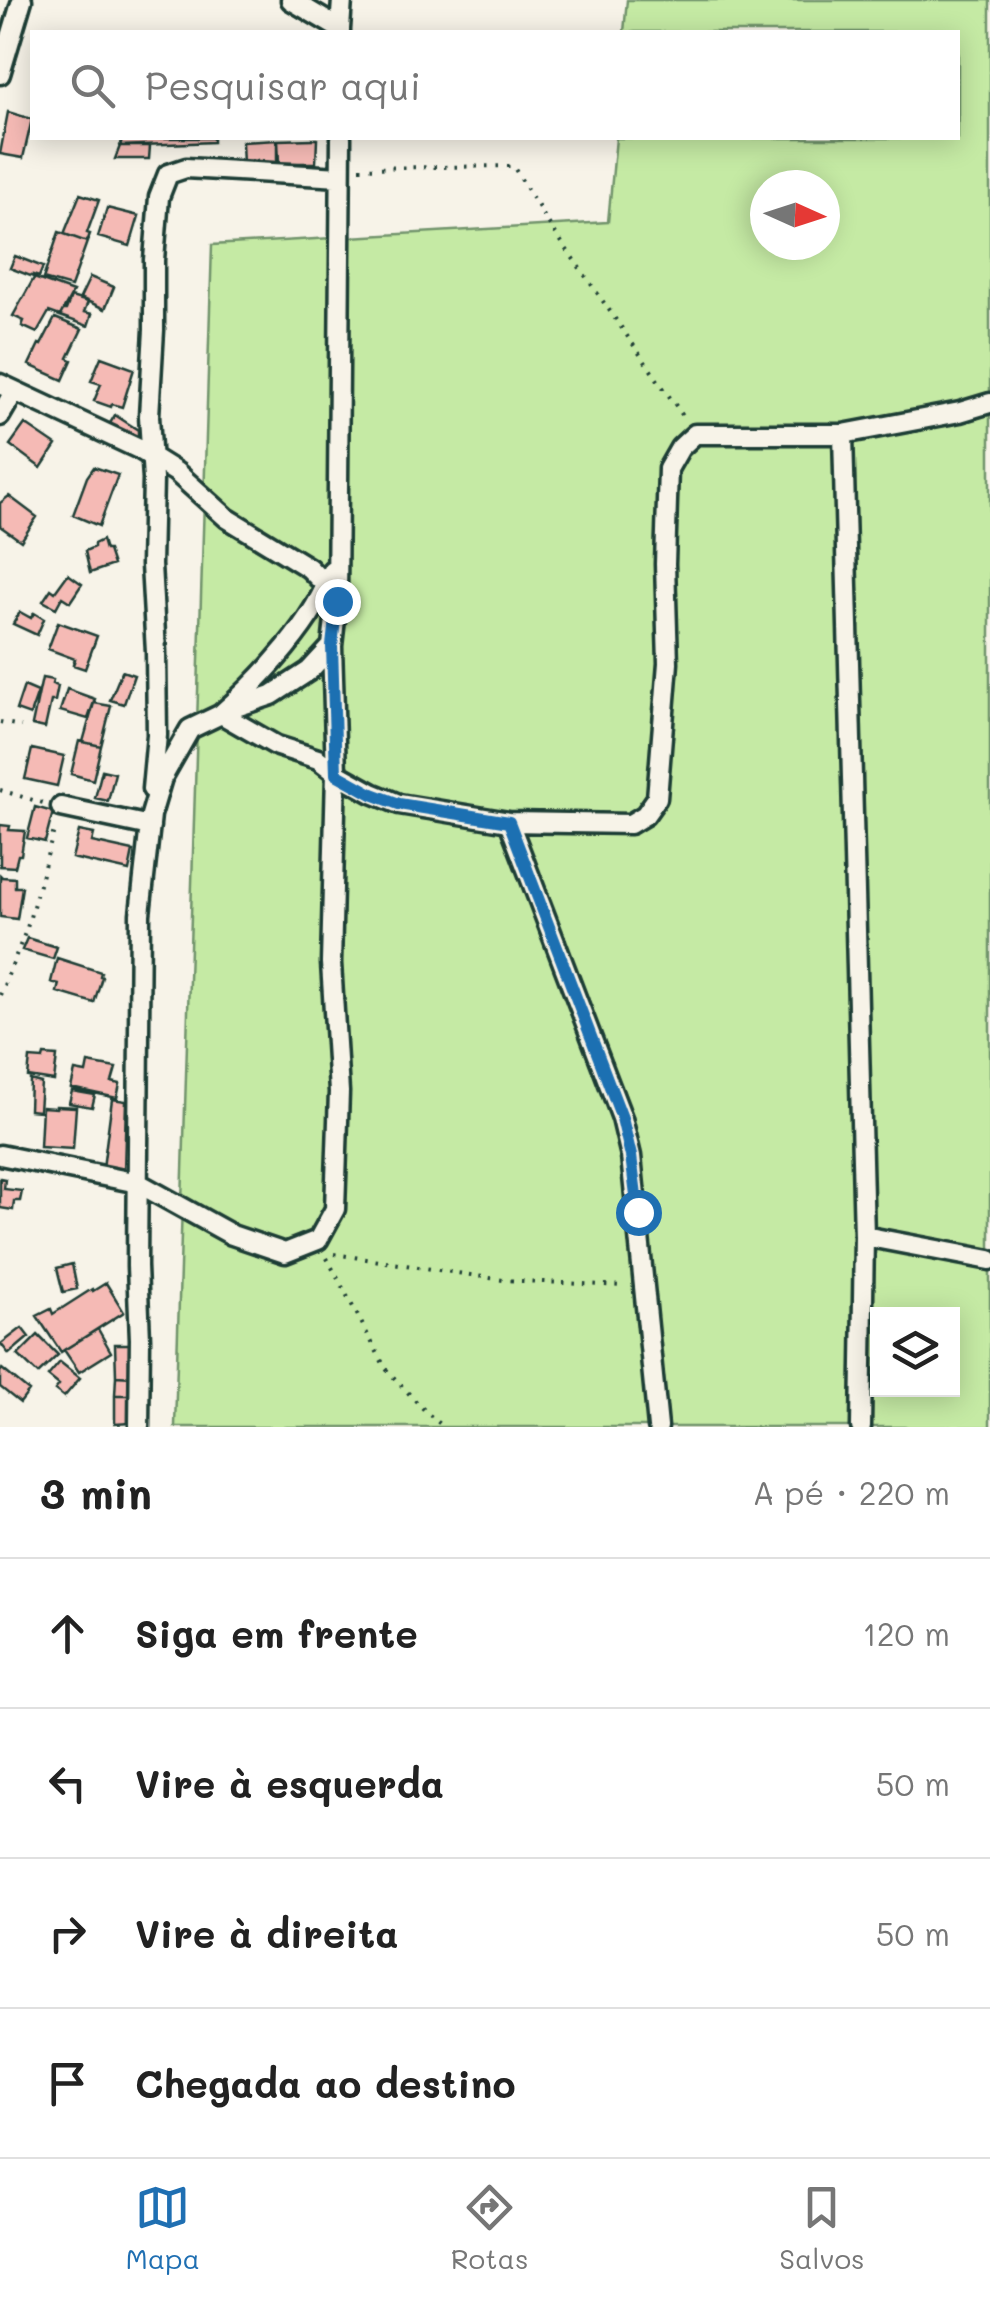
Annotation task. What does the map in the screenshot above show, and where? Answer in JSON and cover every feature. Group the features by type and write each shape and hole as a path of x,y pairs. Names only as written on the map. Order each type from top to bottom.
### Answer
{"street":[{"path":"0,74 22,0"},
{"path":"291,0 338,30"},
{"path":"340,30 342,0"},
{"path":"0,1155 138,1183 232,1234 285,1253 318,1240 335,1209 339,1092 331,963 336,774 332,593 337,555 341,140"},
{"path":"138,1427 140,914 157,735 150,416 159,197 168,174 186,168 340,173"},
{"path":"0,416 7,388 152,458 176,472 227,518 310,568 332,593"},
{"path":"221,714 277,746 318,758 336,774 399,804 509,822 630,824 645,815 658,798 668,664 668,469 680,448 696,434 842,434 990,403"},
{"path":"842,434 864,1236 861,1427"},
{"path":"221,714 267,669 332,593"},
{"path":"150,821 162,778 190,729 272,695 310,671 332,646"},
{"path":"61,807 150,821"},
{"path":"509,822 622,1118 631,1156 658,1427"},
{"path":"864,1236 990,1260"}],"path":[{"path":"340,173 513,166 546,221 696,434"},
{"path":"0,722 21,726"},
{"path":"0,790 61,807 27,928 0,994"},
{"path":"444,1427 386,1369 324,1253 503,1280 645,1288"}],"green space":[{"path":"627,0 990,0 990,1427 175,1427 212,245 608,222 616,140 960,140 960,30 624,30"}],"building":[{"path":"8,112 30,118 23,158 0,154"},
{"path":"122,140 213,140 213,142 120,146"},
{"path":"277,140 277,163 243,165 242,142"},
{"path":"278,140 317,140 316,163 279,163"},
{"path":"120,146 150,146 149,159 115,159"},
{"path":"80,194 99,200 87,242 64,234"},
{"path":"107,208 139,216 130,246 98,237"},
{"path":"59,232 87,242 71,287 43,279"},
{"path":"15,256 43,267 39,277 10,268"},
{"path":"90,277 114,287 105,309 80,298"},
{"path":"34,278 73,292 60,316 49,312 37,333 13,316"},
{"path":"71,297 88,302 84,312 92,314 88,326 60,316"},
{"path":"55,318 82,329 63,380 29,365"},
{"path":"101,357 134,369 122,407 94,401 101,384 91,381"},
{"path":"115,415 138,430 135,444 106,430"},
{"path":"25,424 56,445 41,468 10,445"},
{"path":"94,467 118,475 99,526 73,515"},
{"path":"9,496 37,517 21,541 0,526 0,503"},
{"path":"102,540 113,565 90,573 85,551"},
{"path":"68,574 82,584 70,602 62,597 56,608 43,601 51,589 55,592"},
{"path":"20,612 44,619 37,635 13,624"},
{"path":"58,622 97,636 85,669 73,665 75,659 48,649"},
{"path":"122,671 134,675 124,704 110,700"},
{"path":"42,678 53,680 52,684 58,686 45,728 32,725"},
{"path":"24,686 38,692 30,715 16,710"},
{"path":"67,689 95,699 88,719 60,711"},
{"path":"94,703 111,706 101,746 83,742"},
{"path":"79,741 101,746 93,780 71,774"},
{"path":"32,749 64,756 57,786 25,779"},
{"path":"102,770 115,773 108,801 95,798"},
{"path":"35,807 53,812 45,842 27,838"},
{"path":"0,825 25,831 15,867 0,866"},
{"path":"79,831 94,834 92,842 133,851 129,871 72,858"},
{"path":"0,875 15,878 15,887 22,887 17,919 0,917"},
{"path":"27,938 57,947 53,959 22,950"},
{"path":"57,958 101,972 94,1003 57,992 59,984 51,982"},
{"path":"44,1055 57,1056 54,1081 28,1077 30,1058 43,1059"},
{"path":"88,1063 116,1068 112,1082 120,1084 117,1098 71,1088 75,1071 86,1073"},
{"path":"30,1080 41,1083 39,1111 29,1110"},
{"path":"72,1091 95,1095 92,1107 69,1103"},
{"path":"112,1099 126,1101 124,1172 103,1168"},
{"path":"42,1107 76,1107 73,1149 40,1147"},
{"path":"0,1178 5,1179 4,1189 22,1191 13,1210 0,1208"},
{"path":"72,1264 77,1289 63,1292 57,1268"},
{"path":"106,1283 124,1312 61,1352 37,1316 51,1309 53,1314"},
{"path":"22,1328 29,1337 9,1354 1,1344"},
{"path":"98,1329 111,1352 79,1372 64,1350"},
{"path":"38,1335 58,1355 38,1374 18,1355"},
{"path":"115,1344 132,1344 132,1377 116,1376"},
{"path":"60,1362 80,1378 64,1397 55,1390 59,1385 48,1376"},
{"path":"2,1369 29,1391 20,1403 0,1387"},
{"path":"116,1376 132,1377 132,1395 115,1395"},
{"path":"115,1395 132,1395 131,1423 115,1424"}],"route":[{"path":"337,601 332,646 336,774 399,804 509,822 622,1118 638,1212"}]}
